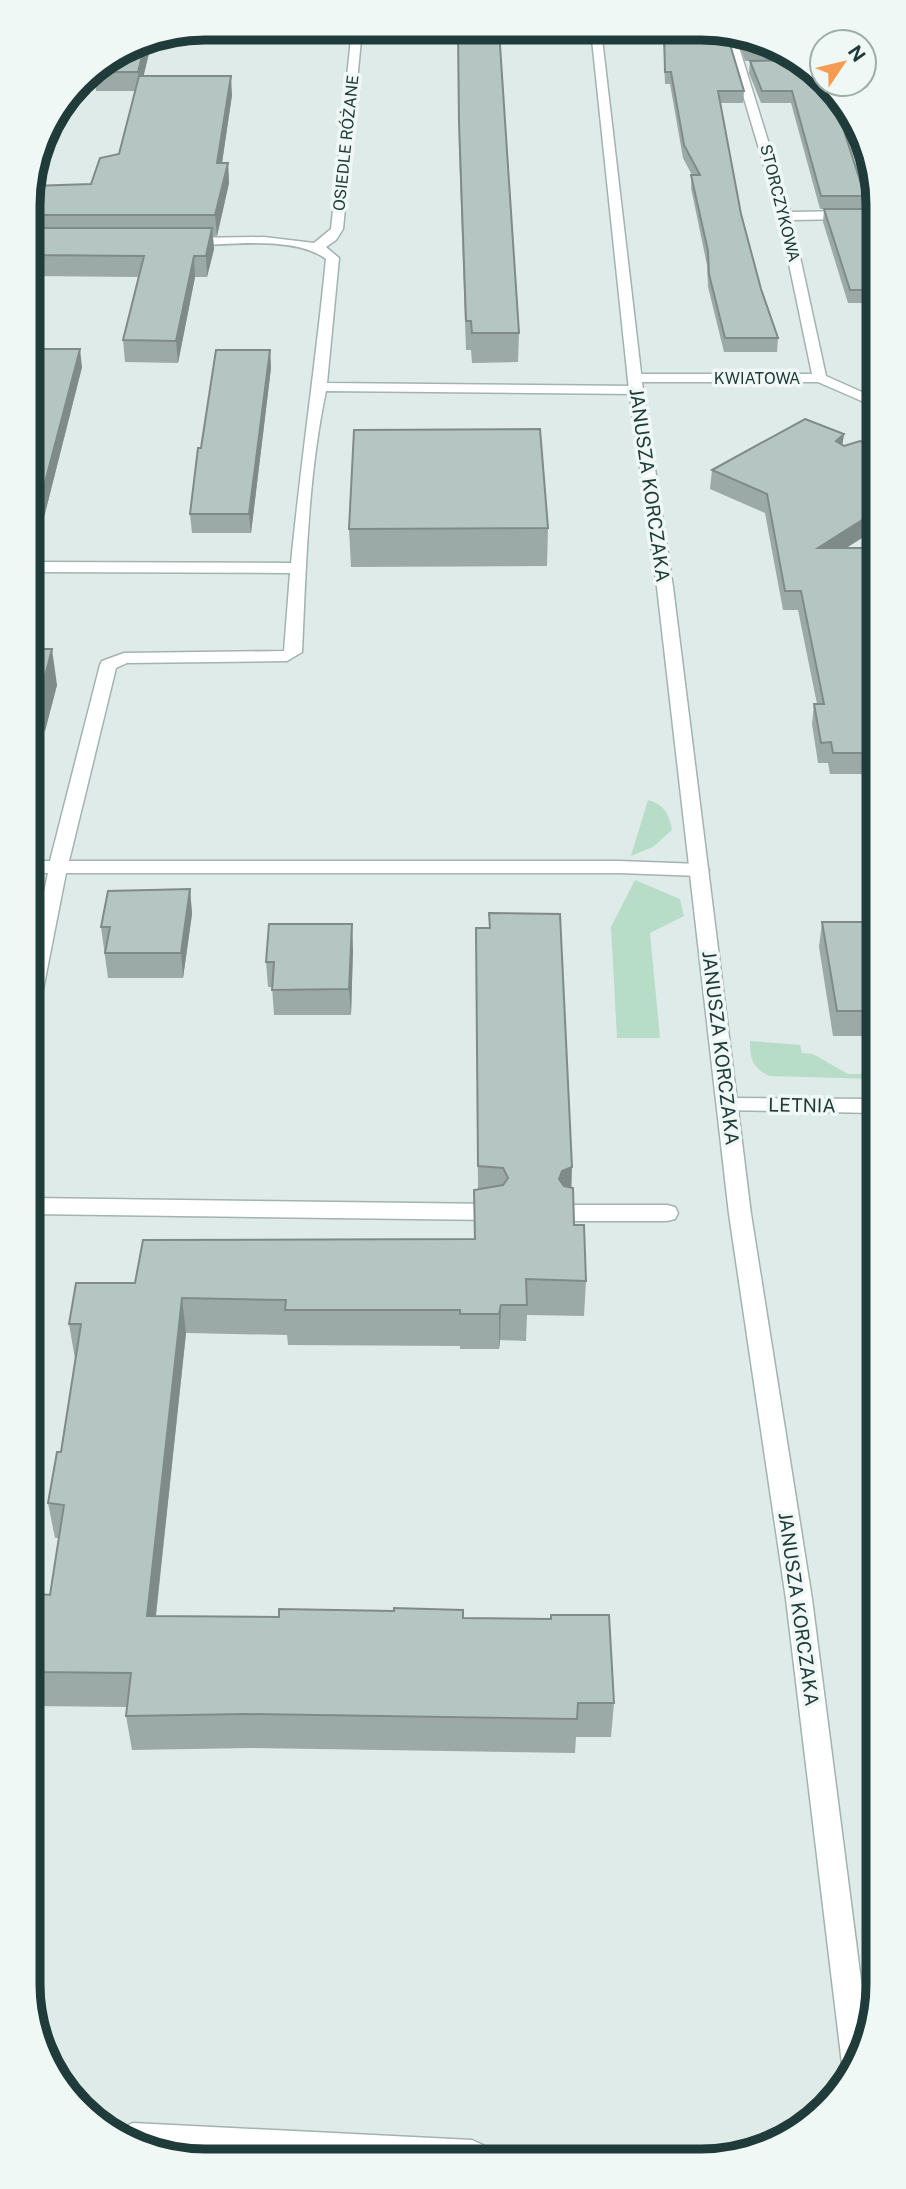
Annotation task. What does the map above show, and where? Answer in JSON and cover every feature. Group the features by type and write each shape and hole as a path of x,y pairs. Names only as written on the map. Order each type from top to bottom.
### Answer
{"street":[{"name":"JANUSZA KORCZAKA","path":"597,40 636,384 665,587 740,1214 799,1599 854,2043"},
{"name":"OSIEDLE RÓŻANE","path":"317,247 332,237 337,229 356,41"},
{"name":"STORCZYKOWA","path":"734,43 744,67 785,216 820,377"},
{"path":"785,216 860,215"},
{"path":"41,953 58,868 108,665 124,658 287,656 294,652 298,568 313,423 320,387 332,258 317,247 290,243 168,242"},
{"name":"KWIATOWA","path":"320,387 636,384 820,377 866,399"},
{"path":"41,567 298,568"},
{"path":"41,867 619,867 700,870"},
{"name":"LETNIA","path":"728,1105 865,1106"},
{"path":"40,1206 494,1212"},
{"path":"571,1213 667,1213"},
{"path":"152,2140 332,2149"}],"green space":[{"path":"648,800 665,810 672,830 653,847 631,856"},
{"path":"635,880 680,899 684,916 650,933 660,1038 617,1038 611,927"},
{"path":"750,1041 800,1045 802,1053 813,1054 848,1074 866,1074 866,1079 769,1076 753,1062"}],"building":[{"path":"458,40 500,40 519,333 472,333 471,321 466,321"},
{"path":"664,40 730,43 744,91 718,91 741,214 761,289 778,338 725,338 709,274 708,251 691,175 700,175 684,145 671,72 665,72"},
{"path":"143,53 138,72 108,72"},
{"path":"779,60 808,81 808,98 825,98 848,131 844,131 865,196 821,196 792,91 762,91 750,61"},
{"path":"139,76 231,76 217,163 228,163 215,215 41,215 42,186 91,184 100,158 119,154"},
{"path":"824,209 866,209 866,290 850,290"},
{"path":"41,228 212,228 206,256 194,256 176,341 123,340 144,256 41,255"},
{"path":"41,349 80,349 41,498"},
{"path":"216,350 270,350 249,514 190,514 198,448 201,448"},
{"path":"805,419 844,434 836,441 844,446 860,441 866,443 866,518 818,548 866,548 866,753 833,753 831,742 821,743 814,704 824,704 801,591 785,591 767,494 712,470"},
{"path":"540,429 548,528 349,529 354,430"},
{"path":"41,649 52,649 41,692"},
{"path":"190,889 181,953 105,953 110,927 101,927 108,891"},
{"path":"489,913 560,914 572,1167 562,1171 559,1179 564,1186 573,1188 574,1225 584,1225 586,1281 526,1279 527,1305 501,1305 499,1314 460,1314 460,1310 285,1310 286,1300 182,1298 147,1616 279,1617 279,1609 394,1611 394,1608 463,1610 463,1618 551,1619 551,1615 609,1615 614,1703 578,1703 577,1719 246,1714 126,1716 131,1673 40,1672 40,1594 50,1595 64,1505 48,1503 57,1452 61,1452 81,1324 69,1324 76,1283 135,1283 143,1240 475,1239 474,1190 503,1185 508,1178 503,1168 478,1166 476,928 490,928"},
{"path":"822,922 866,922 866,1011 837,1011"},
{"path":"269,924 352,924 349,989 272,990 274,962 266,962"}]}
